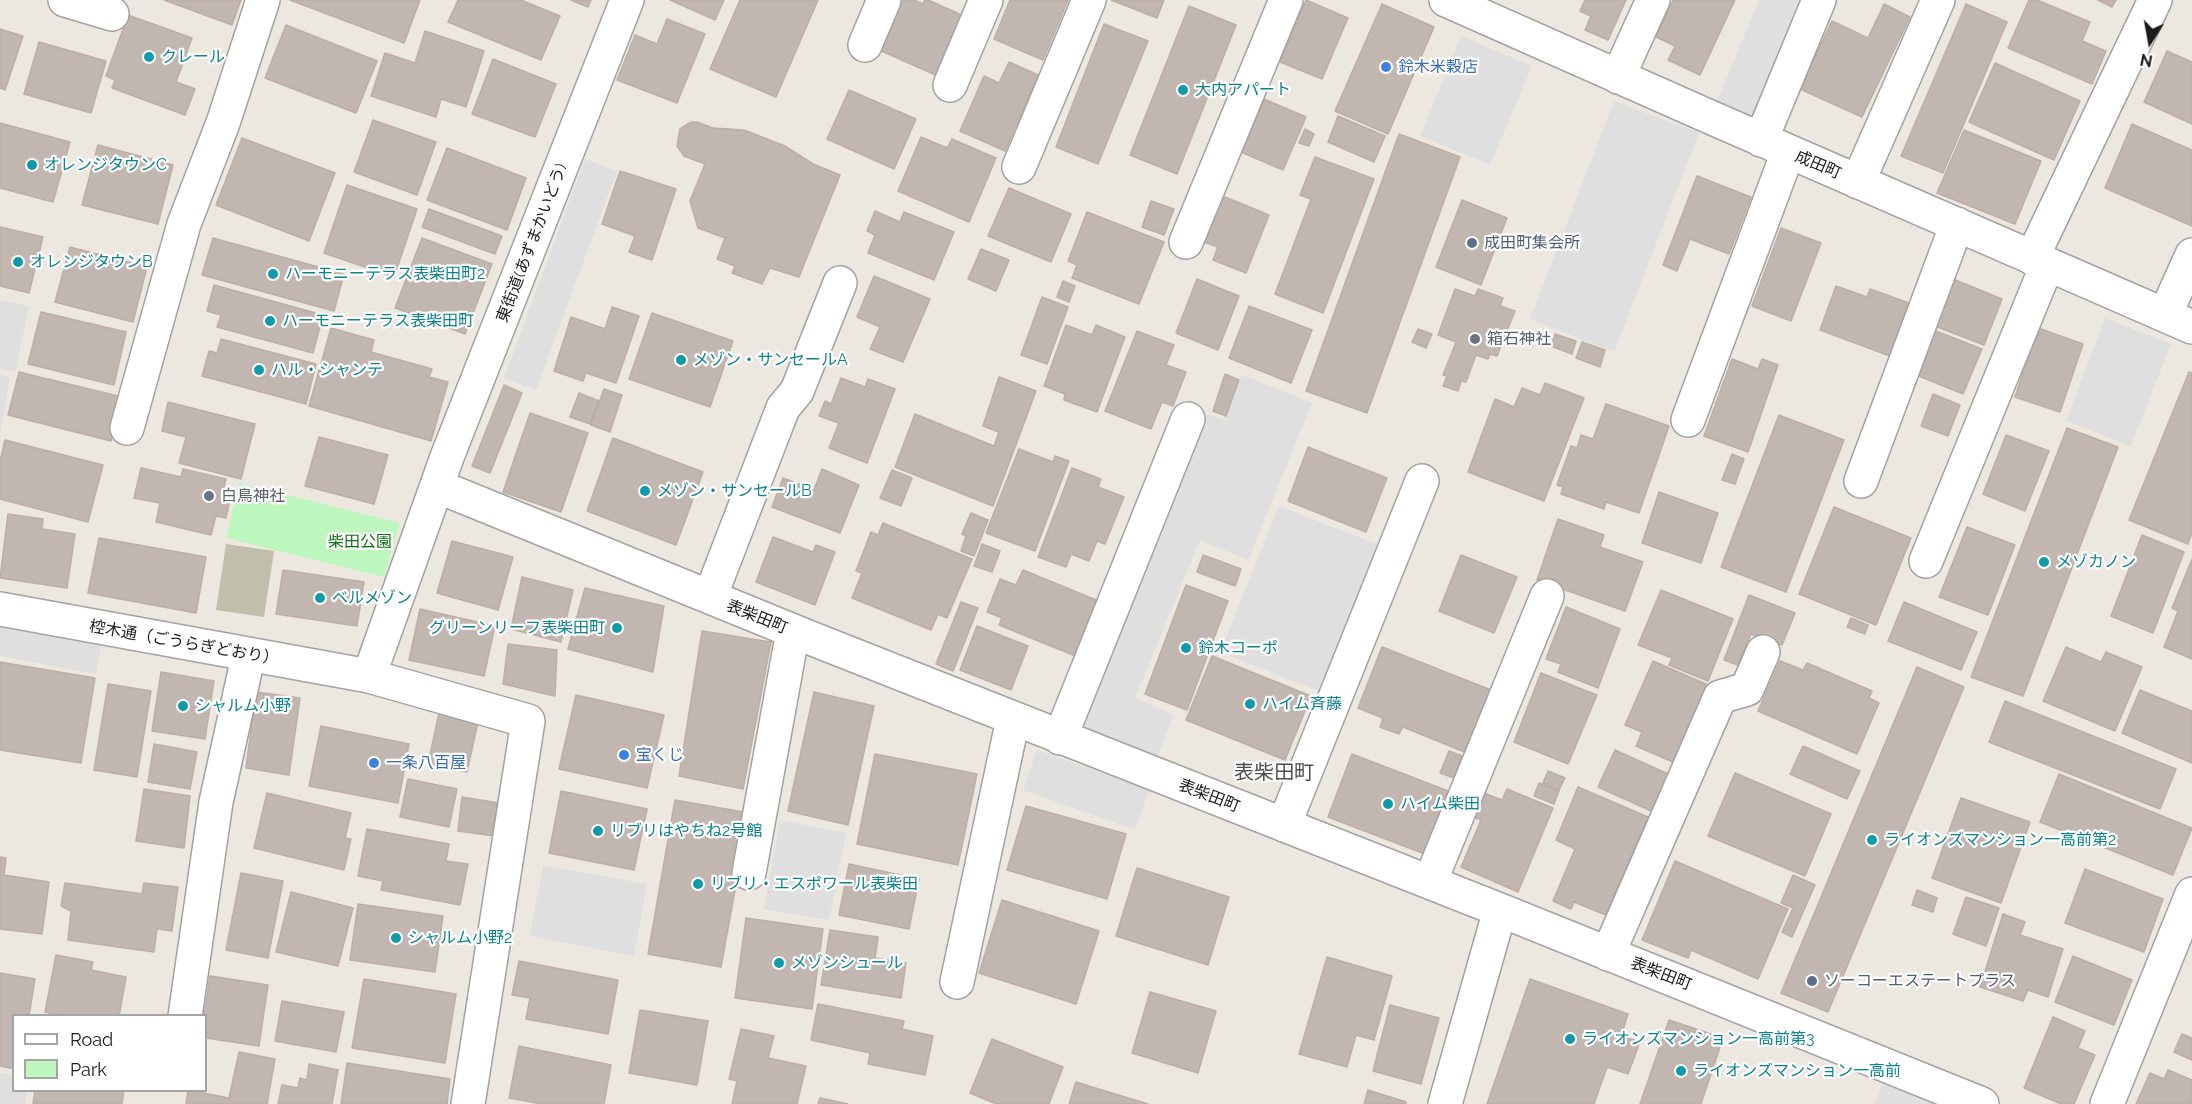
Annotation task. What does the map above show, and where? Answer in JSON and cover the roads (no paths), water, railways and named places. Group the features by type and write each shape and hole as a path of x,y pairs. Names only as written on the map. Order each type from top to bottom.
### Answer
{"street":[{"path":"65,0 112,14"},
{"path":"127,428 184,224 223,123 263,0"},
{"name":"東街道(あずまかいどう)","path":"369,676 437,486 627,0"},
{"path":"865,45 884,0"},
{"path":"950,85 987,0"},
{"path":"1019,167 1089,0"},
{"path":"1185,243 1286,0"},
{"path":"1618,77 1653,0"},
{"path":"1688,420 1819,0"},
{"path":"1858,182 1938,0"},
{"path":"1926,561 2039,262 2155,0"},
{"name":"成田町","path":"1456,2 1618,77 2179,321"},
{"path":"1861,481 1957,224"},
{"path":"2179,321 2192,255"},
{"path":"710,597 783,408 797,391 840,283"},
{"path":"1060,738 1188,419"},
{"path":"1284,825 1422,481"},
{"name":"表柴田町","path":"437,486 793,632 1500,909 1982,1104"},
{"path":"1430,882 1547,596"},
{"name":"椌木通（ごうらぎどおり）","path":"0,609 369,676 528,721 468,1104"},
{"path":"749,873 793,632"},
{"path":"1608,954 1720,697 1747,689 1763,652"},
{"path":"185,1014 216,802 245,670 246,654"},
{"path":"957,982 1013,719"},
{"path":"2107,1104 2192,894"},
{"path":"1445,1104 1500,909"}],"place":[{"name":"クレール","path":"149,57"},
{"name":"鈴木米穀店","path":"1386,67"},
{"name":"大内アパート","path":"1183,90"},
{"name":"オレンジタウンC","path":"32,165"},
{"name":"成田町集会所","path":"1472,243"},
{"name":"オレンジタウンB","path":"18,262"},
{"name":"ハーモニーテラス表柴田町2","path":"273,274"},
{"name":"ハーモニーテラス表柴田町","path":"270,321"},
{"name":"箱石神社","path":"1475,339"},
{"name":"メゾン・サンセールA","path":"681,360"},
{"name":"ハル・シャンテ","path":"259,370"},
{"name":"メゾン・サンセールB","path":"645,491"},
{"name":"白鳥神社","path":"209,496"},
{"name":"メゾカノン","path":"2044,562"},
{"name":"ベルメゾン","path":"320,598"},
{"name":"グリーンリーフ表柴田町","path":"617,628"},
{"name":"鈴木コーポ","path":"1186,648"},
{"name":"ハイム斉藤","path":"1250,704"},
{"name":"シャルム小野","path":"183,706"},
{"name":"宝くじ","path":"624,755"},
{"name":"一条八百屋","path":"374,763"},
{"name":"ハイム柴田","path":"1388,804"},
{"name":"リブリはやちね2号館","path":"598,831"},
{"name":"ライオンズマンション一高前第2","path":"1872,840"},
{"name":"リブリ・エスポワール表柴田","path":"698,884"},
{"name":"シャルム小野2","path":"396,938"},
{"name":"メゾンシュール","path":"779,963"},
{"name":"ソーコーエステートプラス","path":"1812,981"},
{"name":"ライオンズマンション一高前第3","path":"1570,1039"},
{"name":"ライオンズマンション一高前","path":"1681,1071"}],"district":[{"name":"表柴田町","path":"1274,773"}],"park label":[{"name":"柴田公園","path":"360,542"}]}
